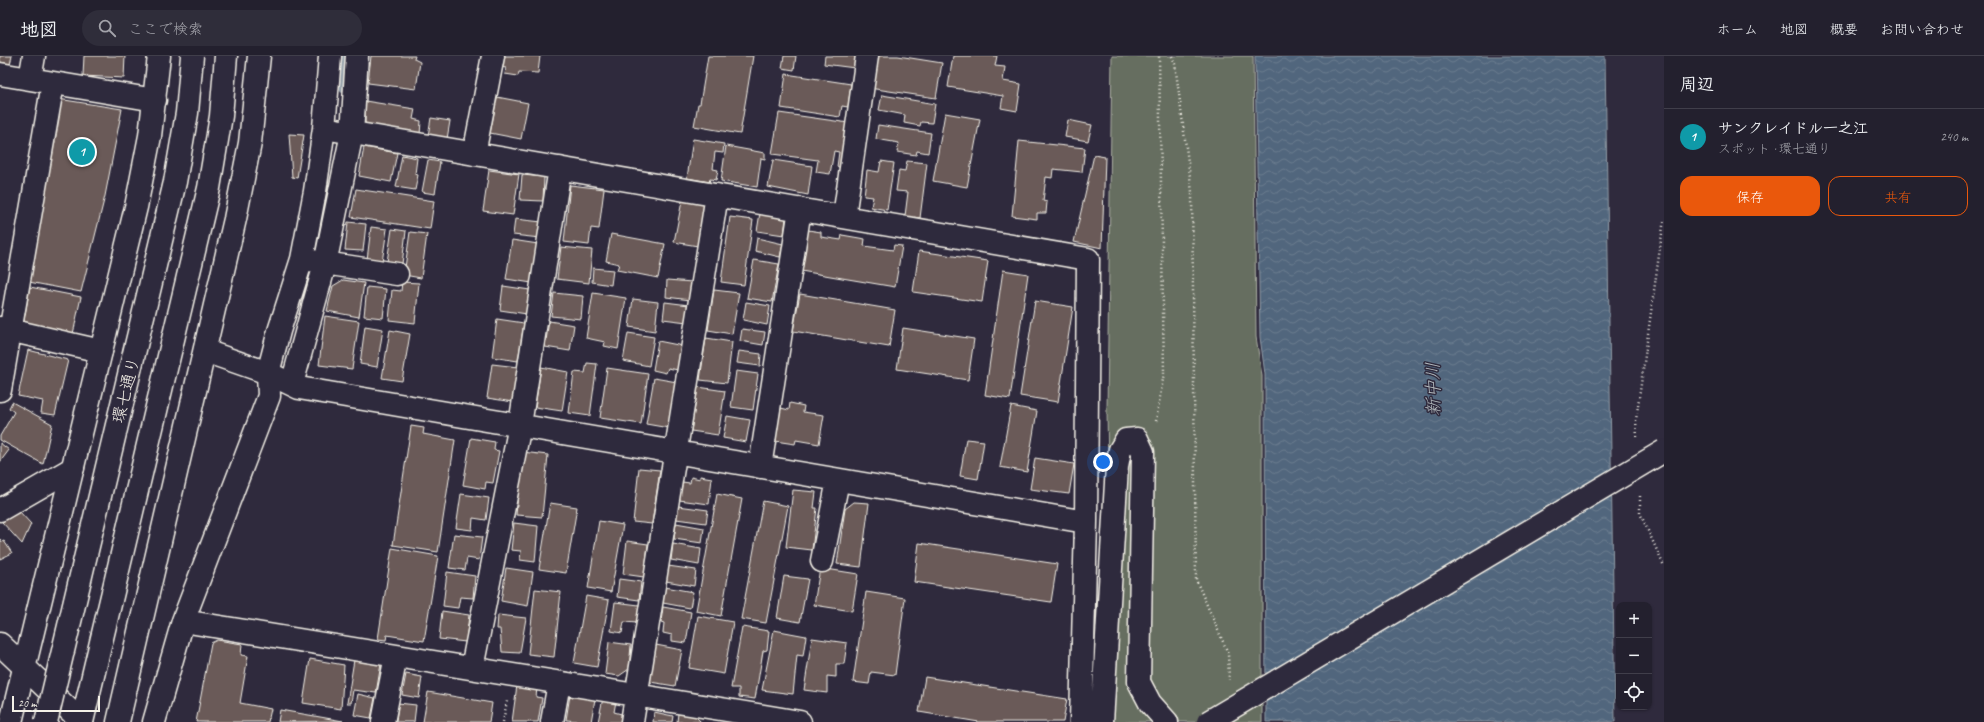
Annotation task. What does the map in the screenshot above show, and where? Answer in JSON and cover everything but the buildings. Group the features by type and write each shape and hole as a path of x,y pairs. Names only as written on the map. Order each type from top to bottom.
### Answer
{"street":[{"path":"30,79 34,56"},
{"path":"11,722 136,207 150,136 159,56"},
{"name":"環七通り","path":"46,722 170,204 187,113 192,56"},
{"name":"環七通り","path":"82,722 209,188 220,116 226,56"},
{"path":"118,722 235,219 250,143 259,56"},
{"path":"154,722 184,621 269,396 268,373 279,331 302,259 316,191 324,128 330,56"},
{"path":"292,384 325,264 352,133 357,56"},
{"path":"474,154 493,56"},
{"path":"844,217 868,56"},
{"path":"0,74 155,100"},
{"path":"0,390 5,328 53,83"},
{"path":"324,128 1088,259 1086,522 1081,722"},
{"path":"472,668 520,426 560,168"},
{"path":"632,722 718,195"},
{"path":"760,466 800,209"},
{"path":"302,259 325,264 397,274"},
{"path":"5,328 101,351"},
{"path":"205,351 268,373 299,388 1086,522"},
{"path":"1102,722 1117,466 1120,450 1126,440 1137,439 1143,452 1139,682 1150,703 1167,722"},
{"path":"1208,722 1664,451"},
{"path":"0,510 73,468"},
{"path":"822,561 838,480"},
{"path":"184,621 636,695 713,715 799,722"},
{"path":"0,644 25,666 82,722"},
{"path":"383,722 396,656"},
{"path":"552,722 559,683"}],"path":[{"path":"1155,426 1164,373 1159,56"},
{"path":"1172,56 1175,64 1192,192 1196,580 1228,653 1229,684"},
{"path":"1637,442 1636,420 1664,219"},
{"path":"1640,493 1640,513 1664,566"}],"green space":[{"path":"1112,56 1253,56 1256,337 1262,376 1262,722 1112,722 1107,410"}],"water":[{"name":"新中川","path":"1255,56 1605,56 1615,722 1266,722 1265,374 1260,337"}],"waterway":[{"path":"344,89 346,56"}],"place":[{"name":"サンクレイドル一之江","path":"82,152"}]}
